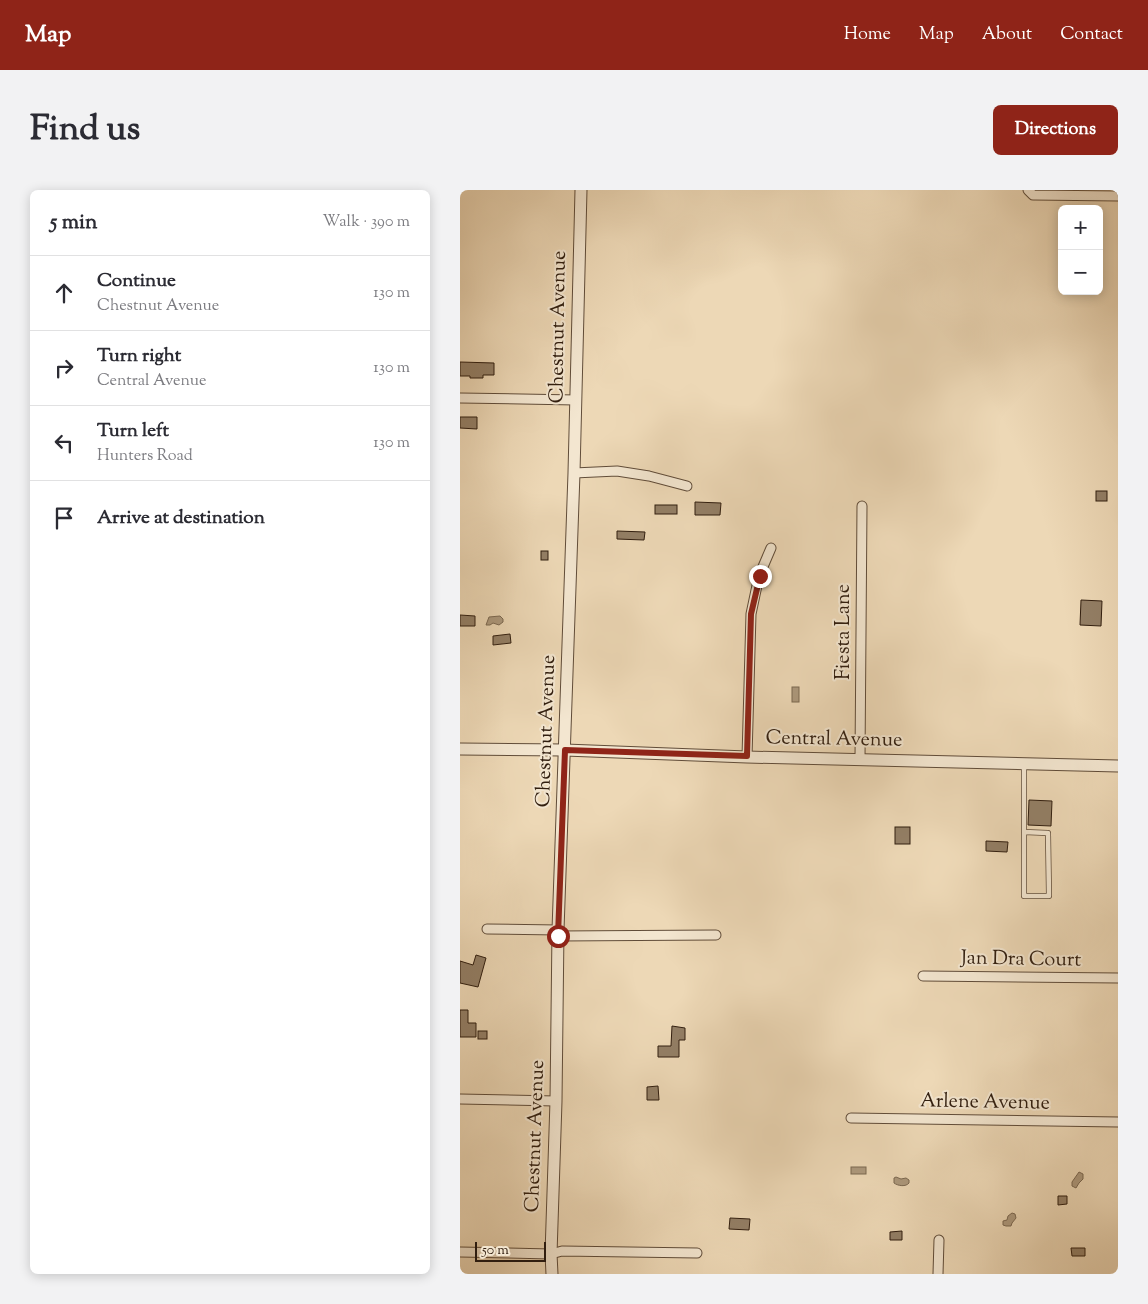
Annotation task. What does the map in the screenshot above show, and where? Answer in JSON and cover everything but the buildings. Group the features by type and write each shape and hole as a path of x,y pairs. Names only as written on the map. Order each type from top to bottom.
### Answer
{"street":[{"name":"Chestnut Avenue","path":"552,1274 558,933 574,473 581,190"},
{"path":"1028,190 1033,195 1118,196"},
{"path":"460,398 576,400"},
{"path":"574,473 617,472 650,476 687,486"},
{"name":"Fiesta Lane","path":"860,759 862,506"},
{"path":"747,756 751,614 760,576 771,548"},
{"name":"Central Avenue","path":"460,749 565,750 1118,766"},
{"path":"487,929 558,933 716,934"},
{"name":"Jan Dra Court","path":"923,976 1118,978"},
{"path":"460,1099 556,1100"},
{"name":"Arlene Avenue","path":"851,1118 1118,1122"},
{"path":"938,1274 939,1240"},
{"path":"460,1252 551,1254 562,1251 697,1253"}],"lane":[{"path":"1024,763 1024,832 1024,896 1049,896 1048,833 1024,832"}],"shaded area":[{"path":"500,616 503,622 499,625 493,623 486,625 489,617"},
{"path":"792,687 799,687 799,702 792,702"},
{"path":"851,1167 866,1167 866,1174 851,1174"},
{"path":"1079,1172 1083,1174 1083,1179 1076,1188 1072,1186 1072,1182"},
{"path":"894,1178 906,1178 909,1180 909,1183 904,1186 896,1184 894,1183"},
{"path":"1012,1213 1015,1214 1016,1218 1011,1226 1003,1225 1003,1221 1007,1220 1008,1216"}],"route":[{"path":"558,936 565,750 747,756 751,614 760,576"}]}
